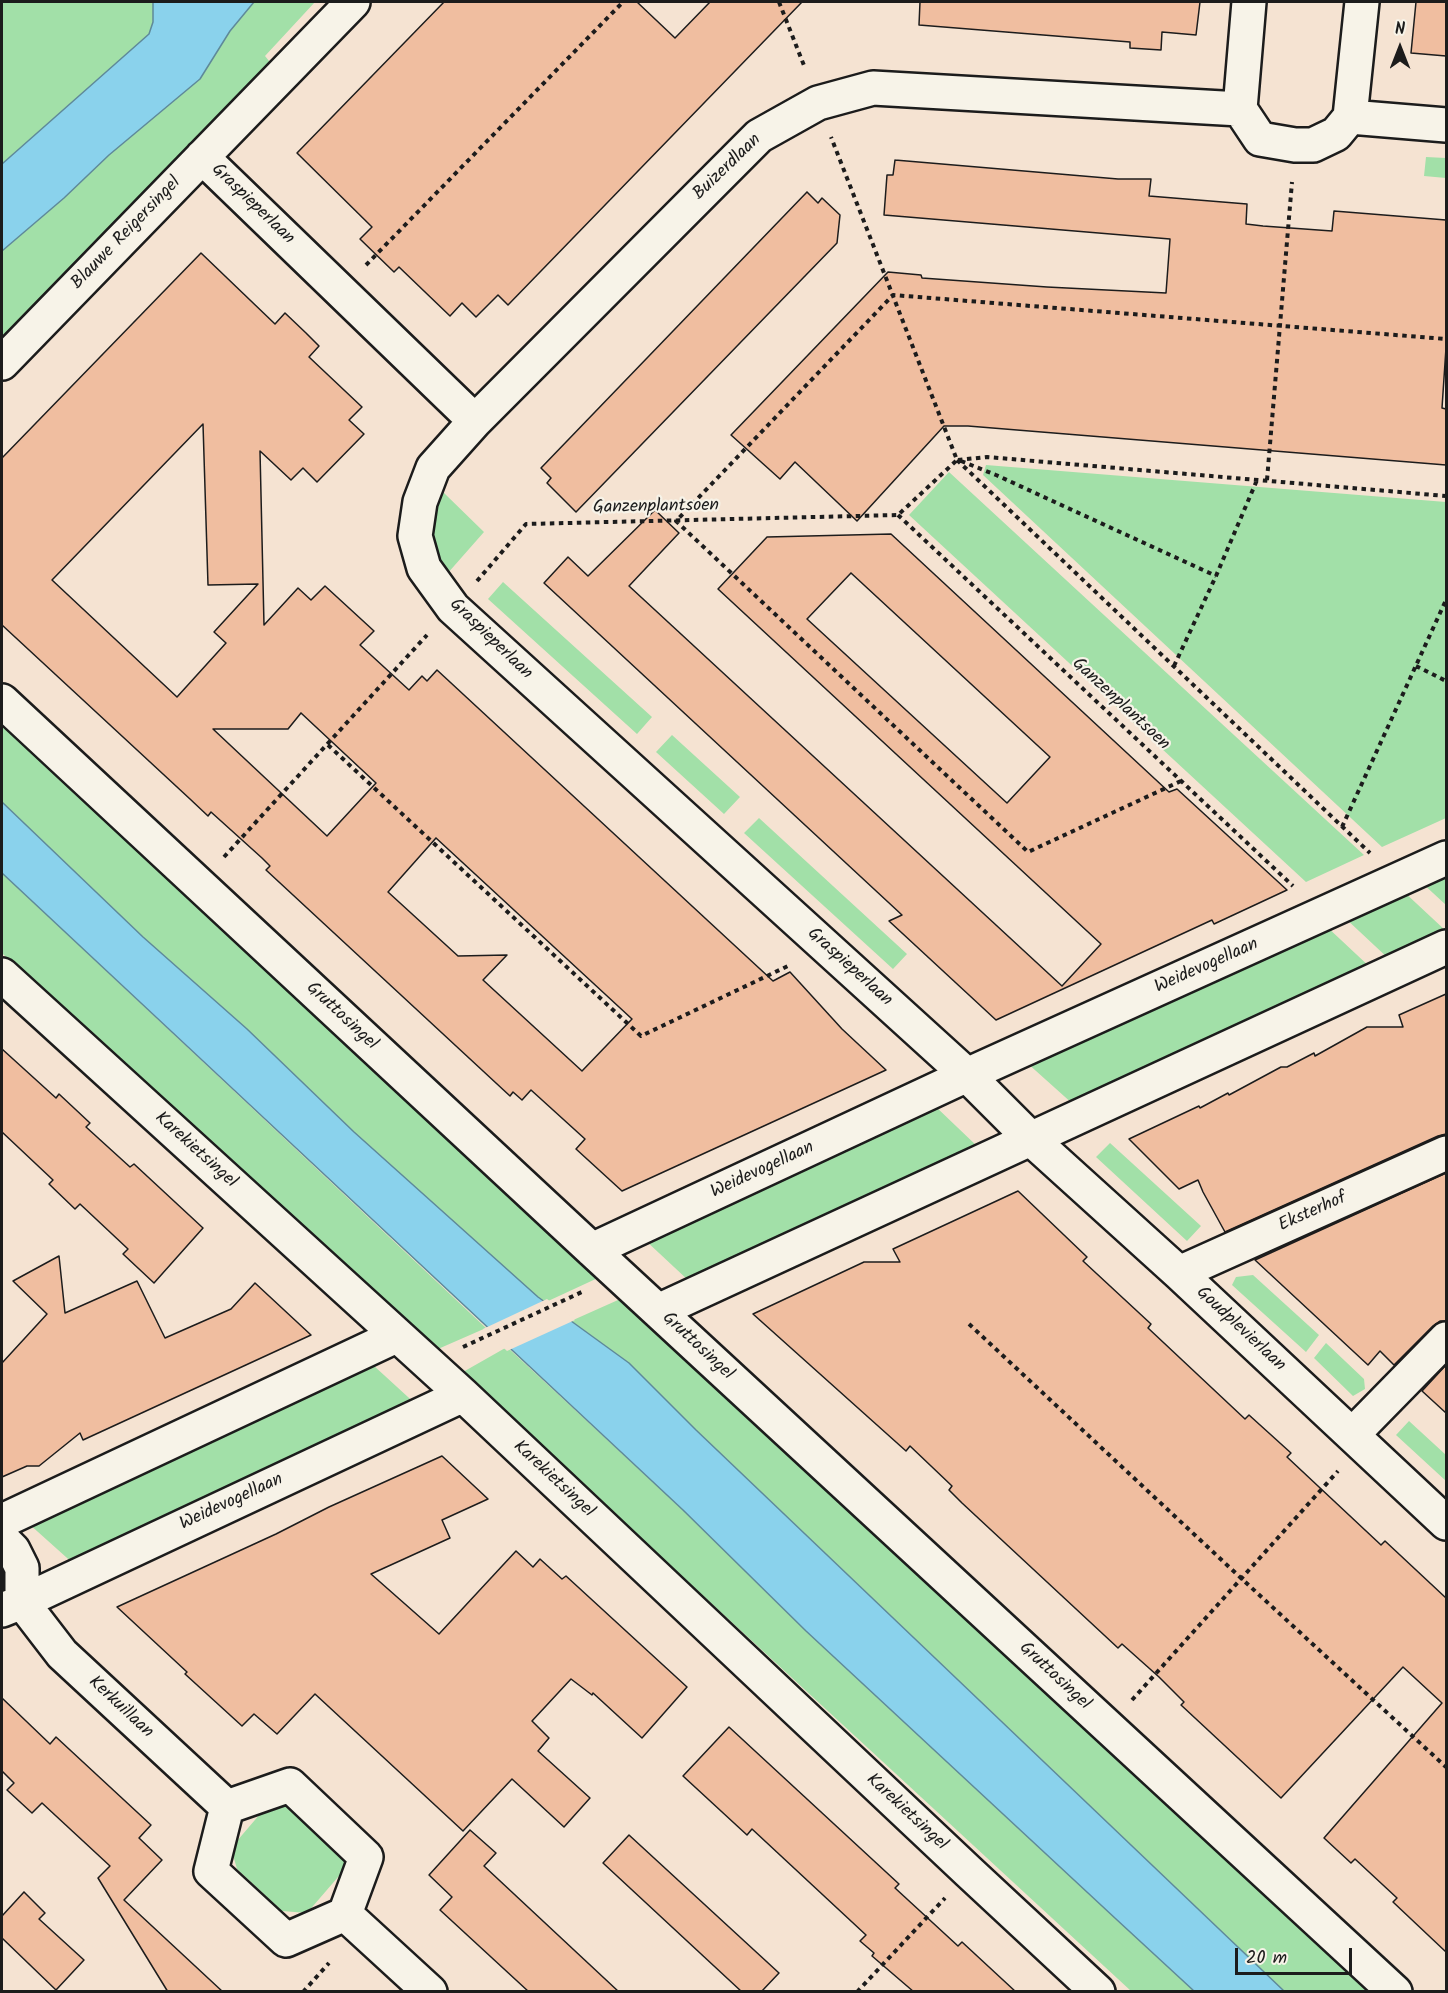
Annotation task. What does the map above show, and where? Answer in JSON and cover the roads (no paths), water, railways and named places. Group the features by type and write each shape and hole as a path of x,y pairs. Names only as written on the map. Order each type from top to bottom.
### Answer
{"street":[{"name":"Blauwe Reigersingel","path":"2,363 353,2"},
{"path":"1249,2 1240,109 1260,139 1295,146 1313,146 1336,134 1350,117 1362,2"},
{"name":"Buizerdlaan","path":"475,421 759,136 818,103 873,88 1240,109"},
{"path":"1350,117 1446,125"},
{"name":"Graspieperlaan","path":"202,157 475,421 433,468 420,502 415,536 424,568 453,608 967,1076"},
{"name":"Gruttosingel","path":"2,701 1395,1992"},
{"name":"Weidevogellaan","path":"592,1250 1446,858"},
{"path":"658,1311 1446,947"},
{"name":"Karekietsingel","path":"2,975 463,1395 1098,1992"},
{"path":"967,1076 1031,1139"},
{"name":"Goudplevierlaan","path":"1031,1139 1179,1273 1446,1523"},
{"name":"Eksterhof","path":"1179,1273 1446,1153"},
{"path":"2,1521 396,1336"},
{"path":"1357,1439 1446,1339"},
{"name":"Weidevogellaan","path":"12,1606 463,1395"},
{"path":"2,1539 13,1550 22,1568 12,1606"},
{"name":"Kerkuillaan","path":"12,1606 227,1807"},
{"path":"290,1785 366,1857 345,1914 286,1940 211,1871 227,1807 290,1785"},
{"path":"345,1914 430,1992"}],"water":[{"path":"153,2 254,2 230,31 200,79 109,155 64,198 2,251 2,164 149,34 153,22"},
{"path":"2,802 143,937 247,1029 354,1132 538,1297 629,1363 696,1430 1284,1991 1194,1991 1116,1919 806,1631 683,1510 2,873"}]}
